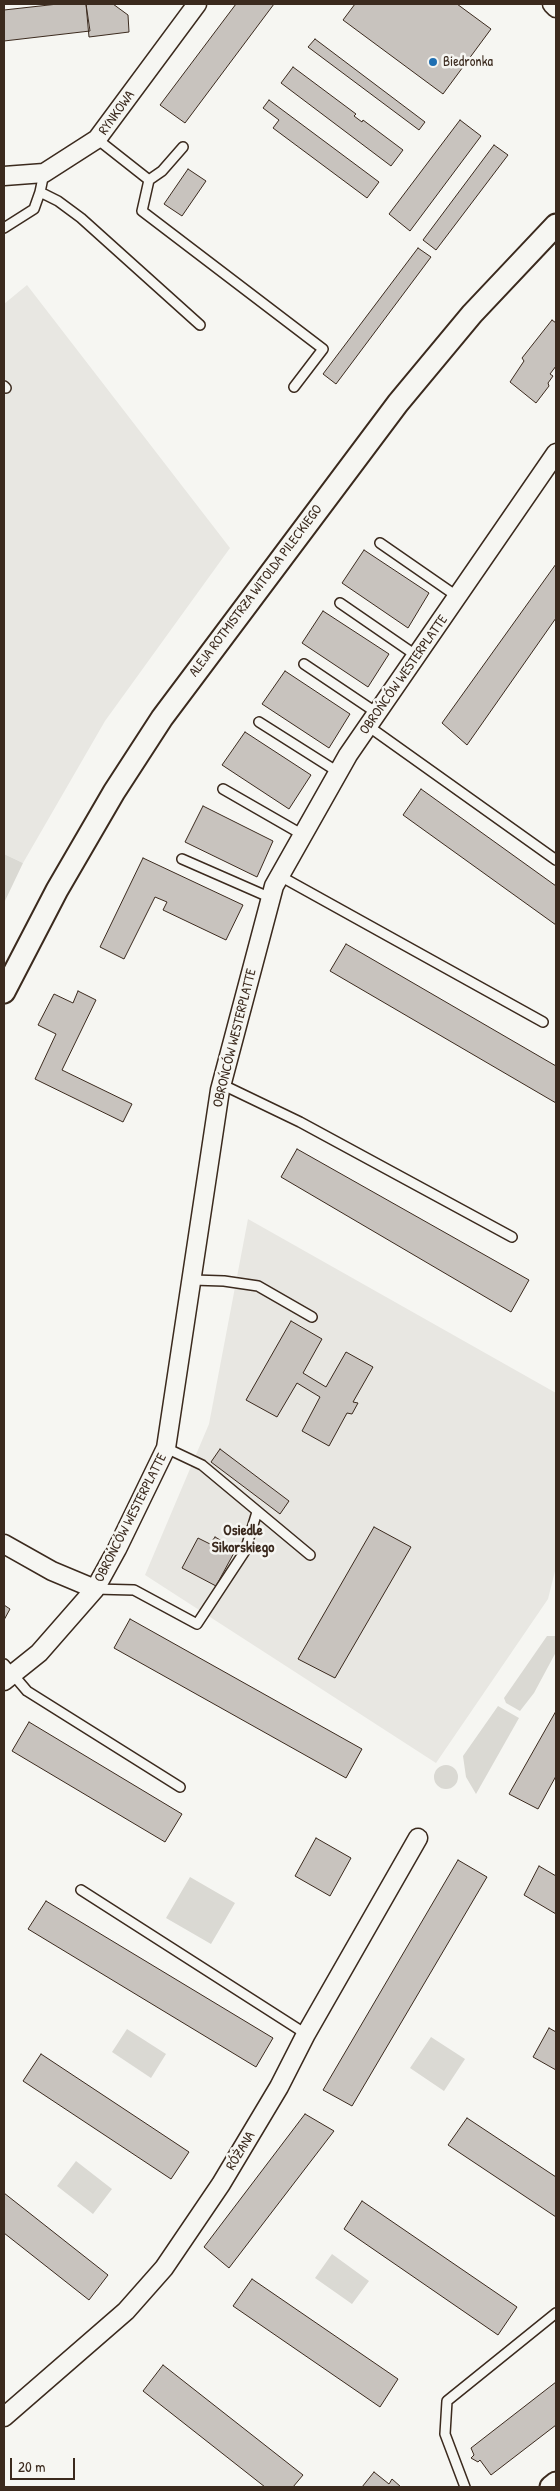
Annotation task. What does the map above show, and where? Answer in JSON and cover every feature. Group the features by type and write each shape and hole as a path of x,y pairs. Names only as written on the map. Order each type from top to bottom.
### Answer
{"street":[{"name":"RYNKOWA","path":"4,176 44,173 98,139 197,4"},
{"path":"552,4 556,8"},
{"name":"ALEJA ROTMISTRZA WITOLDA PILECKIEGO","path":"4,992 56,890 114,792 162,718 398,403 478,307 556,225"},
{"name":"OBROŃCÓW WESTERPLATTE","path":"7,1673 52,1640 95,1589 117,1549 166,1448 193,1280 221,1084 271,898 280,876 338,772 556,453"},
{"path":"4,1544 52,1571 95,1589"},
{"name":"RÓŻANA","path":"4,2418 126,2311 164,2268 221,2184 280,2087 306,2034 418,1838"},
{"path":"551,2487 556,2484"}],"lane":[{"path":"98,139 149,180"},
{"path":"183,147 162,171 149,180 142,211 323,350 294,387"},
{"path":"4,228 34,209 44,173"},
{"path":"40,192 58,201 81,218 200,325"},
{"path":"380,543 458,597"},
{"path":"340,603 417,656"},
{"path":"304,664 373,720 556,860"},
{"path":"258,722 338,772"},
{"path":"223,789 303,835"},
{"path":"182,859 271,898"},
{"path":"280,876 543,1022"},
{"path":"221,1084 300,1122 512,1236"},
{"path":"193,1280 224,1281 258,1286 312,1317"},
{"path":"166,1448 202,1466 310,1555"},
{"path":"95,1589 134,1590 198,1624 245,1551 256,1512"},
{"path":"7,1673 28,1691 180,1787"},
{"path":"82,1890 306,2034"},
{"path":"465,2487 445,2434 446,2401 556,2313"}],"shaded area":[{"path":"27,285 230,548 105,721 23,863 4,854 4,304"},
{"path":"4,854 23,863 4,903"},
{"path":"248,1219 556,1393 556,1567 548,1599 436,1763 145,1575 209,1424"},
{"path":"547,1636 556,1636 556,1652 534,1693 520,1711 506,1703 504,1698"},
{"path":"498,1706 519,1718 476,1794 466,1777 463,1756"},
{"path":"446,1765 455,1768 458,1777 455,1786 446,1789 437,1786 434,1777 437,1768"},
{"path":"190,1877 235,1903 211,1944 166,1918"},
{"path":"127,2029 166,2054 151,2078 112,2052"},
{"path":"431,2037 465,2059 444,2091 410,2068"},
{"path":"76,2161 112,2189 93,2214 57,2186"},
{"path":"332,2254 369,2281 352,2304 315,2278"}],"building":[{"path":"58,4 86,4 90,31 4,41 4,10"},
{"path":"86,4 113,4 128,15 129,32 89,37"},
{"path":"236,4 274,4 185,123 160,105"},
{"name":"Biedronka","path":"355,4 457,4 491,29 443,94 343,20"},
{"path":"315,39 425,122 419,130 308,47"},
{"path":"293,67 356,114 354,116 362,122 363,120 403,150 391,166 281,83"},
{"path":"269,100 379,182 367,198 273,128 279,120 263,108"},
{"path":"460,120 481,136 410,231 389,214"},
{"path":"494,145 508,155 436,250 423,240"},
{"path":"188,169 206,181 182,216 164,204"},
{"path":"418,248 431,257 336,384 323,374"},
{"path":"552,320 556,323 556,366 550,374 553,376 548,383 549,386 536,403 510,382 524,361 522,358"},
{"path":"364,550 429,593 408,628 342,583"},
{"path":"556,564 556,618 467,745 442,723"},
{"path":"323,611 389,654 368,687 302,643"},
{"path":"285,671 350,714 329,748 262,704"},
{"path":"245,732 311,775 289,809 222,765"},
{"path":"421,789 556,886 556,925 403,815"},
{"path":"203,806 273,841 257,877 185,842"},
{"path":"143,858 243,905 226,940 163,910 167,902 155,897 124,959 100,947"},
{"path":"346,944 556,1066 556,1103 330,971"},
{"path":"78,991 96,1000 62,1070 132,1104 123,1122 35,1079 56,1034 38,1025 54,994 73,1003"},
{"path":"297,1149 529,1280 511,1312 281,1177"},
{"path":"291,1321 322,1339 303,1373 326,1387 346,1352 373,1367 353,1402 358,1403 352,1414 347,1413 329,1446 302,1431 320,1397 297,1383 277,1417 246,1400"},
{"path":"220,1449 289,1501 280,1514 211,1462"},
{"path":"374,1527 411,1547 335,1678 298,1659"},
{"path":"215,1537 236,1549 216,1586 182,1568 198,1538 210,1544"},
{"path":"4,1605 10,1609 4,1620"},
{"path":"130,1619 362,1749 346,1778 114,1648"},
{"path":"556,1711 556,1776 538,1809 509,1794"},
{"path":"29,1722 182,1814 165,1842 12,1751"},
{"path":"316,1838 351,1858 330,1896 295,1876"},
{"path":"458,1860 487,1877 352,2106 323,2090"},
{"path":"539,1866 556,1876 556,1914 524,1895"},
{"path":"46,1901 273,2038 256,2067 28,1929"},
{"path":"549,2028 556,2032 556,2070 533,2057"},
{"path":"41,2054 189,2152 171,2179 23,2081"},
{"path":"305,2114 334,2131 229,2268 204,2247"},
{"path":"467,2118 556,2177 556,2217 448,2145"},
{"path":"4,2193 108,2275 89,2300 4,2233"},
{"path":"362,2201 517,2307 498,2335 344,2229"},
{"path":"252,2279 398,2379 380,2407 233,2306"},
{"path":"163,2365 303,2475 293,2487 265,2487 143,2391"},
{"path":"556,2382 556,2425 491,2475 480,2460 478,2462 471,2458 474,2455 471,2448"},
{"path":"374,2472 389,2484 392,2479 401,2487 362,2487"}],"place":[{"name":"Biedronka","path":"433,62"}],"district":[{"name":"Osiedle Sikorskiego","path":"243,1540"}]}
